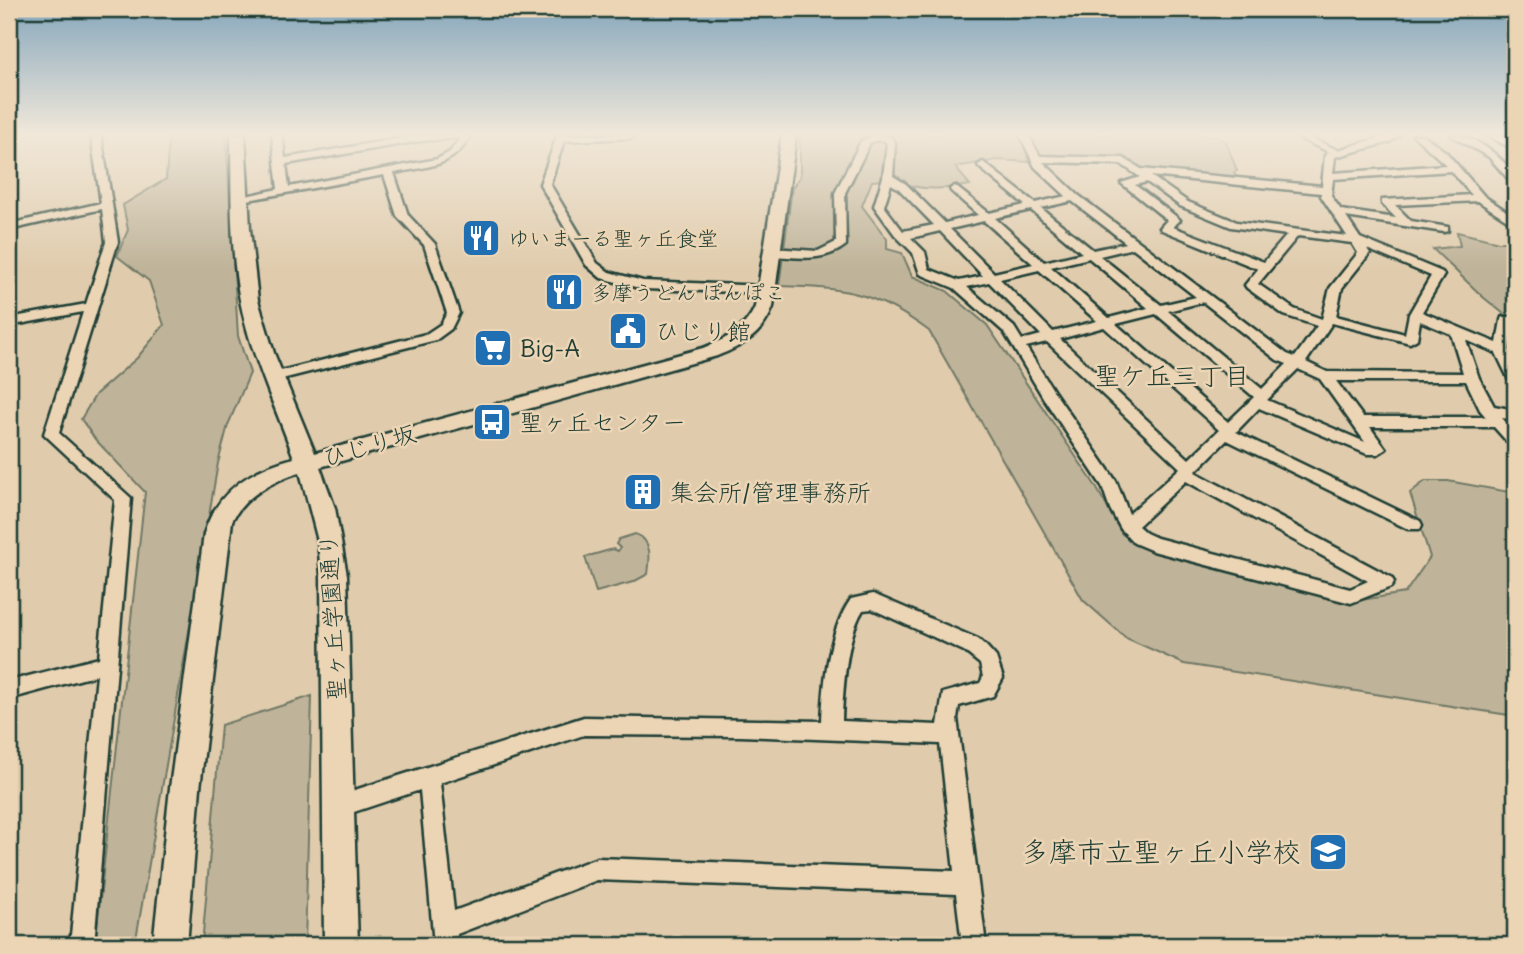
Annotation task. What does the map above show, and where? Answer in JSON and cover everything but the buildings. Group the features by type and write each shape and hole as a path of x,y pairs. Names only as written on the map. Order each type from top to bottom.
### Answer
{"street":[{"path":"82,945 123,498 51,433 112,242 102,180"},
{"name":"聖ヶ丘学園通り","path":"240,180 248,294 254,321 309,462 328,524 333,558 341,945"},
{"path":"283,180 284,192"},
{"path":"241,200 348,180"},
{"path":"274,377 418,342 442,331 450,321 453,313 429,244 403,216 390,180"},
{"path":"546,180 545,184 592,265 605,275 630,283 765,290"},
{"name":"ひじり坂","path":"170,945 185,788 217,526 226,506 246,488 277,472 728,345 757,324 764,307 782,180"},
{"path":"771,253 822,254 833,251 842,243 840,193 847,180"},
{"path":"887,180 879,206 919,252 924,271 958,285 1009,330 1049,396 1110,485 1127,525 1140,538 1153,544 1351,596 1385,582 1186,471 902,186 892,180"},
{"path":"1000,180 1259,398 1367,449 1378,449 1325,376 1315,370 1295,365 1074,197 1056,180"},
{"path":"1133,180 1126,183 1174,220 1166,228 1265,267"},
{"path":"1149,180 1184,204 1235,225 1355,240 1438,275 1415,314 1410,339 1289,312 1251,285 1294,234"},
{"path":"1247,180 1327,183 1356,180"},
{"path":"1127,525 1149,509 1306,354 1326,321 1336,288 1364,253 1326,196 1327,180"},
{"path":"1463,180 1480,198 1515,222"},
{"path":"955,189 1226,431 1414,524"},
{"path":"903,236 1074,197"},
{"path":"1407,223 1386,202 1480,198"},
{"path":"9,227 106,205"},
{"path":"1339,213 1444,229"},
{"path":"958,285 1136,244"},
{"path":"1019,345 1205,298"},
{"path":"9,322 91,307"},
{"path":"1415,314 1502,350"},
{"path":"1507,320 1502,350 1515,378"},
{"path":"1457,332 1469,377 1492,416 1515,441"},
{"path":"1325,376 1469,377"},
{"path":"1360,422 1515,415"},
{"path":"832,730 831,712 848,618 857,604 873,601 971,645 989,661 993,678 986,690 950,699 947,718 974,945"},
{"path":"9,690 106,664"},
{"path":"339,806 584,726 832,730 948,735"},
{"path":"429,775 446,936 597,869 966,883"}],"shaded area":[{"path":"165,180 229,180 238,336 250,373 228,425 218,463 135,945 95,945 145,492 95,439 81,419 96,394 137,358 164,325 149,281 117,256 128,230 123,205"},
{"path":"798,180 965,180 970,185 948,188 916,187 892,180 872,181 862,206 887,239 887,249 902,253 912,276 947,291 987,325 1095,485 1122,534 1134,542 1355,601 1405,593 1430,557 1410,493 1425,481 1448,481 1515,493 1515,716 1184,664 1126,638 1083,600 929,331 892,307 858,294 822,288 779,286 792,188"},
{"path":"1457,232 1499,242 1515,242 1515,323 1483,297 1433,249 1460,246"},
{"path":"635,534 648,545 648,574 633,582 596,592 585,557 613,549 618,551 620,548 616,544 619,539"},
{"path":"312,696 305,945 202,945 221,725"}],"place":[{"name":"ゆいまーる聖ヶ丘食堂","path":"481,238"},
{"name":"多摩うどん ぽんぽこ","path":"564,292"},
{"name":"ひじり館","path":"628,331"},
{"name":"Big-A","path":"493,348"},
{"name":"聖ヶ丘センター","path":"492,422"},
{"name":"集会所/管理事務所","path":"643,492"},
{"name":"多摩市立聖ヶ丘小学校","path":"1328,852"}],"district":[{"name":"聖ケ丘三丁目","path":"1172,375"}]}
